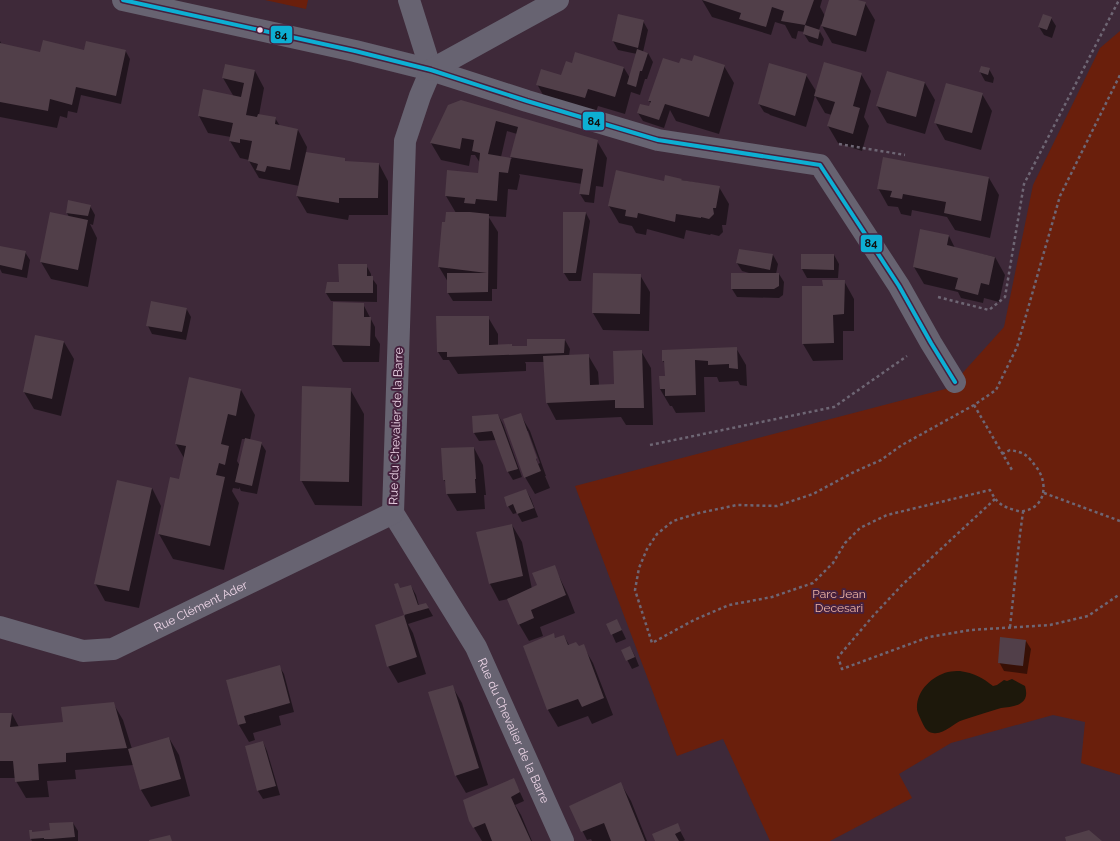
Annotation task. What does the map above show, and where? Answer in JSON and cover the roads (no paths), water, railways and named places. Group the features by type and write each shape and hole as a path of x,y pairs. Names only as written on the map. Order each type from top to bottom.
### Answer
{"street":[{"path":"122,0 355,50 431,70 520,99 658,140 820,165 899,286 955,382"},
{"path":"409,0 431,70"},
{"path":"431,70 558,0"},
{"name":"Rue du Chevalier de la Barre","path":"431,70 420,96 405,141 393,513 476,647 563,841"},
{"name":"Rue Clément Ader","path":"0,627 83,651 113,649 393,513"}],"park label":[{"name":"Parc Jean Decesari","path":"839,601"}]}
